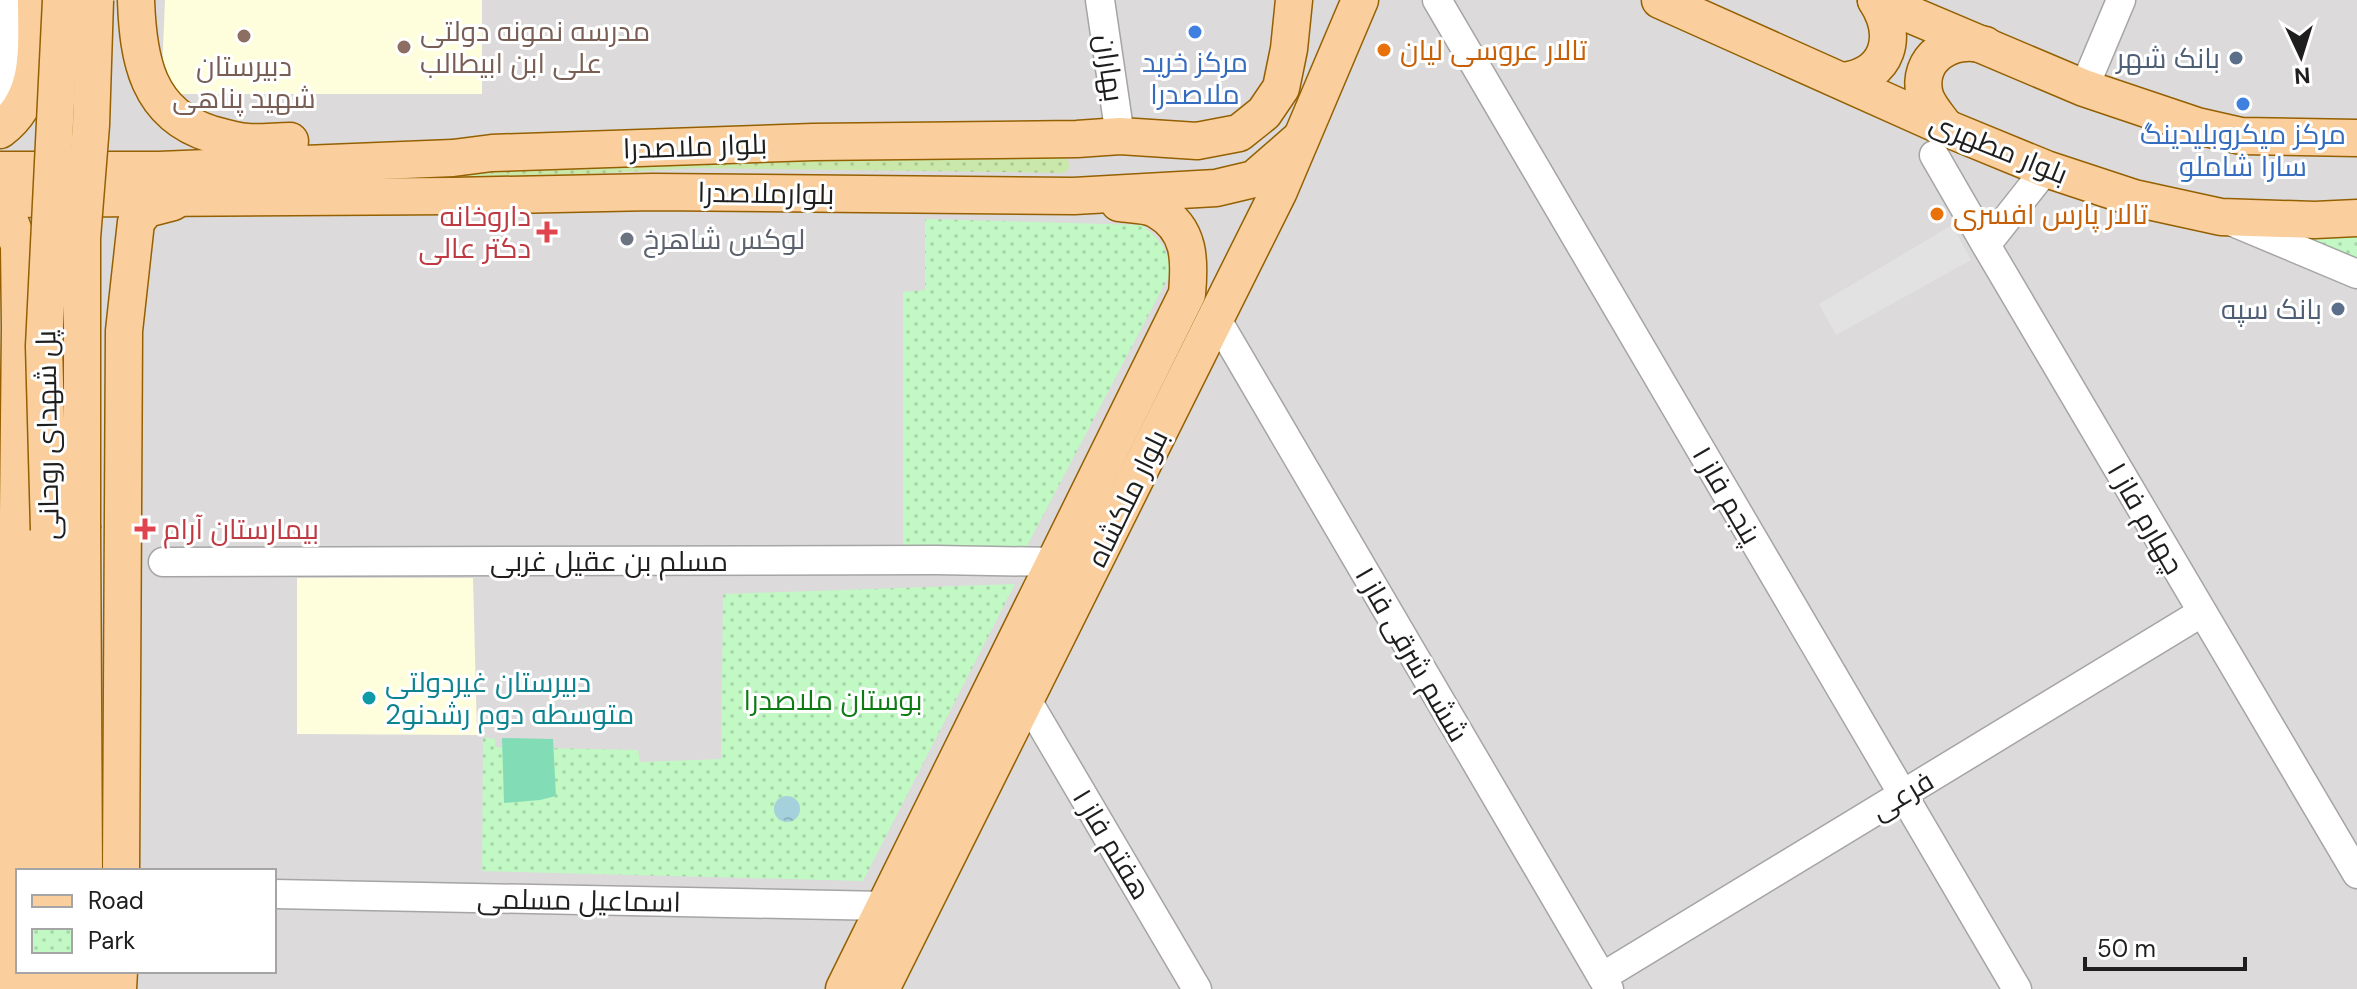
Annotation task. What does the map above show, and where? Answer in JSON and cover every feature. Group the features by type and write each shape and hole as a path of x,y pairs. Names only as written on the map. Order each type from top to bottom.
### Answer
{"main road":[{"path":"5,114 32,86 36,54 36,0"},
{"name":"پل شهدای روحانی","path":"50,869 51,646 44,346 61,0"},
{"name":"پل شهدای روحانی","path":"84,869 82,238 91,125 95,0"},
{"path":"136,0 140,48 151,85 168,110 195,129 245,142 452,137 492,153"},
{"name":"بلوار ملاصدرا","path":"0,170 159,170 437,159 492,153 813,142 1120,136 1197,141 1239,133 1264,113 1281,88 1294,0"},
{"name":"بلوار ملکشاه","path":"881,989 1279,191 1360,0"},
{"name":"بلوار مطهری","path":"1660,0 1843,81 1940,142 2046,169 2134,198 2221,217 2357,218"},
{"path":"1843,81 1857,79 1881,63 1887,49 1889,35 1886,21 1876,0"},
{"path":"1876,0 2084,88 2197,126 2241,136 2357,138"},
{"path":"1940,142 1924,92 1928,65 1936,54 1960,42 1974,41 1987,45"},
{"name":"بلوارملاصدرا","path":"214,198 653,192 1074,196 1216,188 1254,179 1301,138"},
{"path":"1000,140 1087,148 1099,154 1105,161 1104,177 1098,186 1074,196"},
{"name":"بلوار ملکشاه","path":"844,989 1187,294 1190,261 1180,229 1155,208 1074,196"},
{"path":"0,199 214,198"},
{"path":"121,869 124,331 136,222 146,209 164,202 214,198"},
{"path":"0,217 11,224 19,245 20,327 9,551 16,989"},
{"path":"20,327 29,296 40,287 51,282 88,278 103,282 115,294 124,331"}],"street":[{"path":"5,114 3,88 10,0"},
{"name":"بهاران","path":"1100,0 1120,136"},
{"name":"پنجم فاز ۱","path":"1437,0 2017,989"},
{"path":"2084,88 2121,0"},
{"name":"چهارم فاز ۱","path":"1940,142 1986,245 2357,874"},
{"path":"1986,245 2046,169"},
{"path":"2221,217 2357,274"},
{"name":"ششم شرقی فاز ۱","path":"1216,318 1606,983"},
{"name":"مسلم بن عقیل غربی","path":"163,562 1055,562"},
{"name":"فرعی","path":"1606,983 1903,794 2201,613"},
{"name":"هفتم فاز ۱","path":"1027,700 1197,989"},
{"name":"اسماعیل مسلمی","path":"276,894 885,906"}],"shaded area":[{"path":"0,0 2357,0 2357,989 0,989"},
{"path":"165,0 482,0 482,94 176,94 162,73"},
{"path":"1952,225 1971,260 1836,335 1819,304"},
{"path":"297,578 473,578 477,735 297,734"}],"green space":[{"path":"658,154 1063,156 1070,168 1064,173 697,168 343,187 338,181"},
{"path":"925,219 1142,225 1158,240 1168,257 1171,272 1027,546 903,548 903,292 925,290"},
{"path":"2278,230 2357,233 2357,260"},
{"name":"بوستان ملاصدرا","path":"1015,584 863,881 482,871 483,737 495,739 495,747 638,750 640,762 721,759 723,594"},
{"path":"502,738 553,739 556,796 504,803"}],"water":[{"path":"787,796 796,800 800,809 796,818 787,822 778,818 774,809 778,800"}],"place":[{"name":"مرکز خرید ملاصدرا","path":"1195,32"},
{"name":"دبیرستان شهید پناهی","path":"244,36"},
{"name":"مدرسه نمونه دولتی علی ابن ابیطالب","path":"404,47"},
{"name":"تالار عروسی لیان","path":"1384,50"},
{"name":"بانک شهر","path":"2236,58"},
{"name":"مرکز میکروبلیدینگ سارا شاملو","path":"2243,104"},
{"name":"تالار پارس افسری","path":"1937,214"},
{"name":"داروخانه دکتر عالی","path":"547,232"},
{"name":"لوکس شاهرخ","path":"627,239"},
{"name":"بانک سپه","path":"2338,309"},
{"name":"بیمارستان آرام","path":"145,529"},
{"name":"دبیرستان غیردولتی متوسطه دوم رشدنو2","path":"369,698"}]}
